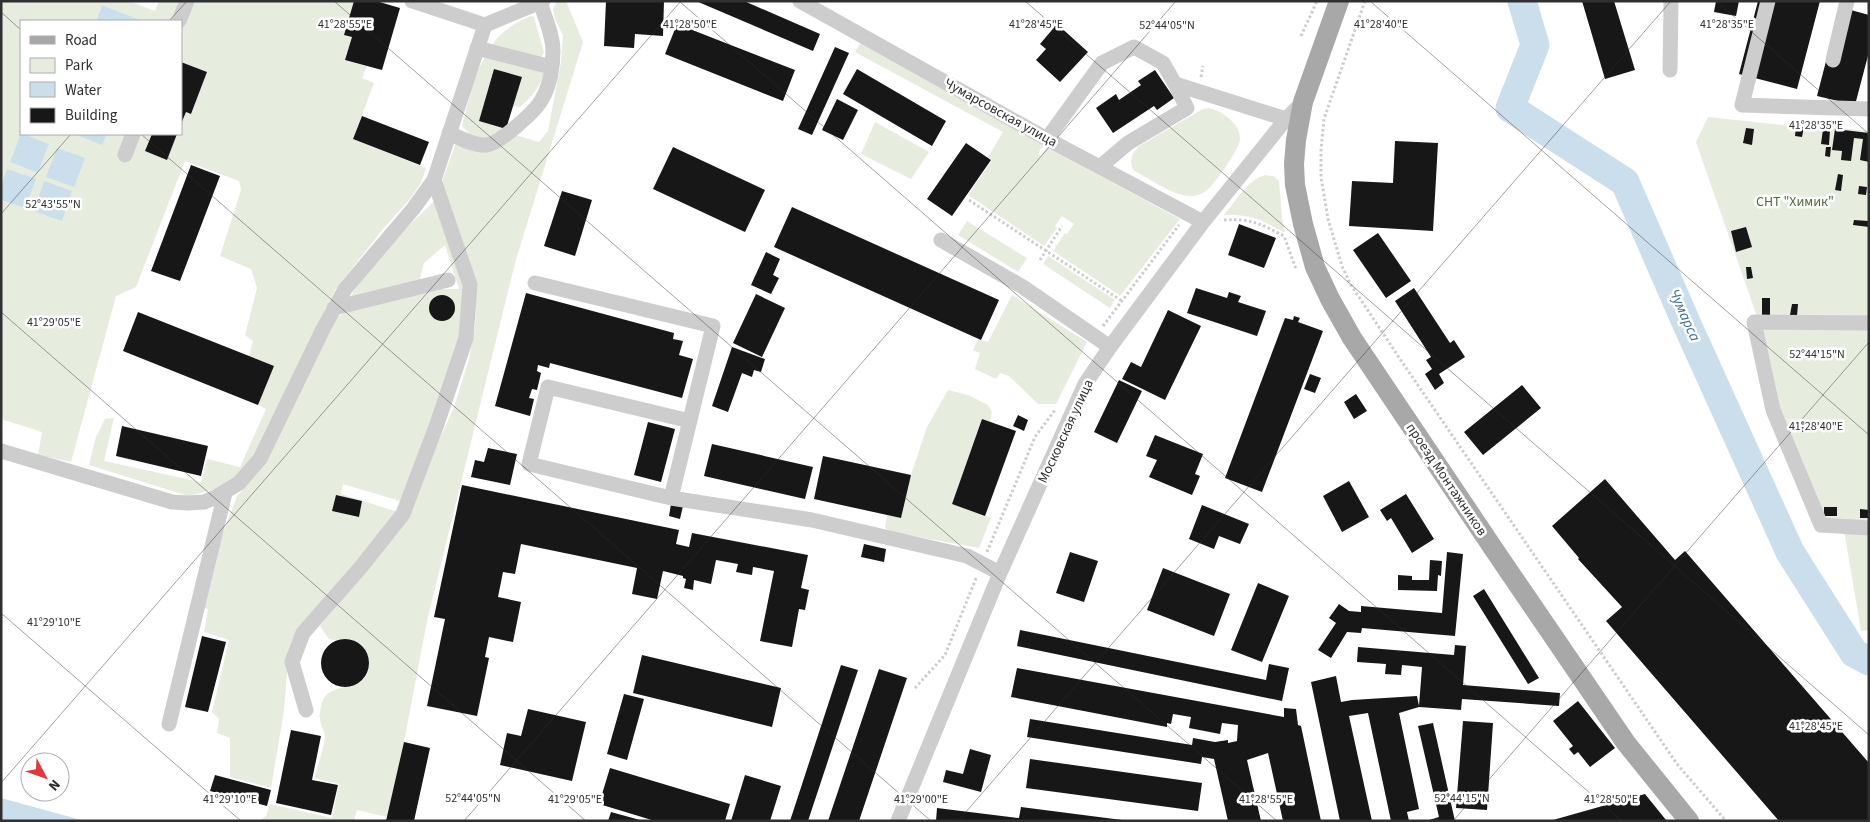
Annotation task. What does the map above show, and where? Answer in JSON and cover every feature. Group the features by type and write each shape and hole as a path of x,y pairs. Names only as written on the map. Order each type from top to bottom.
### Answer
{"main road":[{"name":"Московская улица","path":"1302,102 1339,1"},
{"name":"проезд Монтажников","path":"1302,102 1296,140 1295,185 1315,267 1334,306 1352,338 1626,743 1689,821"}],"street":[{"path":"179,20 187,1"},
{"path":"412,1 485,25 541,2 553,43 550,80 542,101 515,127 498,141 487,145 478,144 449,134"},
{"name":"Чумарсовская улица","path":"800,1 1047,139 1101,166 1203,222"},
{"path":"1670,70 1671,1"},
{"path":"1768,1 1742,105 1869,109"},
{"path":"1833,60 1847,1"},
{"path":"1,451 30,458 144,495 172,502 188,504 204,502 225,493 239,483 260,459 345,289 413,209 434,180 485,25"},
{"path":"1047,139 1102,63 1134,47 1162,63 1187,108 1128,143 1101,166"},
{"path":"477,48 551,67"},
{"path":"1175,84 1286,119"},
{"name":"Московская улица","path":"898,821 1000,572 1085,384 1110,347 1203,222 1286,119 1302,102"},
{"path":"125,155 133,135"},
{"path":"306,710 292,662 303,633 361,567 403,514 437,424 466,338 470,285 434,180"},
{"path":"941,240 1022,287 1110,347"},
{"path":"334,308 448,280"},
{"path":"535,283 713,326 671,498"},
{"path":"1869,323 1754,322 1772,410 1821,525 1869,528"},
{"path":"690,421 548,387 530,464 671,498 812,520 967,556 1000,572"},
{"path":"169,724 225,493"}],"path":[{"path":"1301,36 1317,1"},
{"path":"1365,1 1324,120 1320,150 1321,176 1328,219 1342,266 1351,285 1395,352 1677,764 1726,821"},
{"path":"969,200 1122,301"},
{"path":"1095,337 1188,213"},
{"path":"1040,260 1062,226"},
{"path":"986,554 1035,436 1059,405"},
{"path":"915,688 945,656 979,573"}],"green space":[{"path":"1,1 129,1 155,11 159,1 181,1 173,20 140,20 102,5 96,20 20,20 20,135 10,162 38,173 49,144 25,135 77,135 102,144 106,135 128,135 118,159 128,162 139,135 152,135 145,151 167,159 177,135 182,135 182,122 186,112 191,114 207,72 182,62 182,24 192,1 354,1 344,35 352,37 345,60 367,66 362,78 374,83 353,139 426,168 421,183 409,200 383,229 335,290 256,455 241,474 216,489 188,496 89,465 96,437 105,419 114,418 104,461 201,482 207,459 240,467 266,409 258,405 273,366 249,356 253,341 245,335 257,288 251,269 220,256 241,190 239,181 185,161 136,287 116,296 71,462 38,455 42,432 1,419 1,200 25,208 7,169 1,186"},
{"path":"557,1 566,1 583,42 515,263 427,621 404,742 387,817 357,810 354,821 259,821 266,816 270,804 332,818 339,784 314,778 325,737 320,721 321,707 323,700 328,694 334,690 359,682 365,677 368,670 368,659 358,642 348,639 329,639 320,626 364,572 426,469 454,407 469,359 475,326 476,299 440,187 456,143 515,135 539,142 548,131 561,62 563,35 555,19 553,9"},
{"path":"531,16 534,17 544,52 541,58 496,50 493,44 504,31"},
{"path":"861,42 1043,145 1038,154 1041,156 1046,147 1180,219 1120,296 1053,251 1065,233 1067,234 1074,224 1062,216 1055,226 1057,228 1044,246 968,195 992,160 988,157 1003,132 855,52"},
{"path":"485,57 544,69 536,90 520,107 513,106 521,77 494,69 479,121 503,129 487,141 471,136 462,126 475,75"},
{"path":"1209,108 1219,112 1234,123 1240,139 1236,150 1226,166 1207,190 1196,195 1182,195 1133,170 1132,157 1139,146 1203,109"},
{"name":"СНТ \"Химик\"","path":"1708,117 1830,130 1830,127 1869,131 1869,630 1861,631 1844,530 1825,528 1773,401 1761,328 1696,142"},
{"path":"875,122 929,152 911,179 861,154"},
{"path":"1265,175 1273,176 1279,181 1285,233 1256,219 1224,215 1247,186"},
{"path":"436,199 465,287 465,333 403,502 343,484 341,494 398,512 288,661 284,711 271,788 230,777 230,738 217,733 219,719 212,712 229,640 204,632 208,609 197,606 213,559 237,496 265,465 322,346 338,317 343,313 425,289 459,289 445,245 424,263 419,282 349,300 366,272 377,259","holes":["439,295 448,297 453,304 454,311 447,319 437,320 431,313 430,303","336,495 362,501 359,517 332,511"]},
{"path":"967,221 1027,258 1018,272 958,235"},
{"path":"1048,256 1115,300 1110,308 1043,264"},
{"path":"1012,295 1087,342 1056,404 1038,404 1009,376 1000,373 996,379 975,369 980,353 973,350 978,339 988,342"},
{"path":"948,390 968,395 988,405 992,412 990,422 982,419 952,504 991,518 979,548 891,532 885,528 887,515 901,518 911,475 927,427"}],"water":[{"path":"102,5 140,20 96,20"},
{"path":"20,135 26,135 49,144 38,173 10,162"},
{"path":"77,135 107,135 102,145"},
{"path":"57,148 85,158 74,187 46,177"},
{"path":"7,169 36,179 25,208 1,200 1,186"},
{"path":"44,181 72,191 62,221 34,211"},
{"path":"1,798 85,821 1,821"}],"building":[{"path":"354,1 376,1 400,8 382,70 345,60 352,37 344,35"},
{"path":"606,1 664,1 663,36 635,34 634,48 604,46"},
{"path":"696,1 744,1 820,34 813,51"},
{"path":"1582,1 1614,1 1635,70 1605,79"},
{"path":"1716,1 1739,1 1736,16 1714,12"},
{"path":"1758,1 1820,1 1797,89 1739,74"},
{"path":"1840,7 1869,15 1869,52 1855,105 1817,96"},
{"path":"677,24 795,70 783,101 665,54"},
{"path":"1057,24 1088,52 1060,82 1036,60 1046,49 1040,44"},
{"path":"835,47 849,53 812,135 798,129"},
{"path":"182,62 207,72 191,114 186,112 182,122"},
{"path":"494,69 522,77 506,129 479,121"},
{"path":"857,69 946,121 932,146 843,94"},
{"path":"1155,70 1174,98 1157,110 1154,106 1113,133 1096,108 1116,94 1119,100 1141,85 1138,81"},
{"path":"837,99 858,110 843,140 822,130"},
{"path":"362,116 429,142 420,165 353,139"},
{"path":"1796,126 1804,127 1802,137 1795,136"},
{"path":"1746,128 1754,129 1752,145 1743,143"},
{"path":"1823,129 1830,130 1829,145 1821,144"},
{"path":"1835,129 1869,133 1869,162 1860,160 1863,139 1854,138 1851,161 1841,160 1842,151 1832,150"},
{"path":"152,135 177,135 167,160 145,151"},
{"path":"1395,141 1438,143 1433,231 1349,226 1352,181 1393,183"},
{"path":"966,143 991,160 952,216 927,199"},
{"path":"673,147 765,190 745,232 653,189"},
{"path":"1826,147 1831,147 1830,157 1825,156"},
{"path":"191,165 220,176 180,281 151,271"},
{"path":"1838,174 1843,175 1841,191 1835,190"},
{"path":"1859,186 1867,187 1866,195 1858,194"},
{"path":"562,191 592,200 575,256 544,246"},
{"path":"792,207 999,300 981,340 774,247"},
{"path":"1854,220 1869,221 1869,227 1853,225"},
{"path":"1239,224 1276,238 1264,268 1228,255"},
{"path":"1746,227 1752,247 1736,252 1731,231"},
{"path":"1378,233 1411,281 1386,298 1353,250"},
{"path":"766,252 780,259 773,275 779,278 771,294 751,285"},
{"path":"1746,267 1751,267 1753,278 1747,279"},
{"path":"1196,288 1227,298 1229,292 1241,296 1238,302 1266,311 1257,336 1187,313"},
{"path":"1414,288 1450,343 1454,340 1465,357 1439,374 1444,383 1435,390 1425,374 1432,369 1426,360 1431,357 1395,301"},
{"path":"526,293 674,333 673,339 683,341 679,355 693,359 682,398 550,363 549,368 538,365 537,371 541,373 537,390 532,389 529,398 534,399 530,416 495,406"},
{"path":"756,294 785,308 762,357 733,343"},
{"path":"442,295 451,299 455,308 451,317 442,321 433,317 429,308 433,299"},
{"path":"1762,298 1770,298 1770,316 1762,316"},
{"path":"1792,304 1798,304 1797,316 1790,315"},
{"path":"1168,310 1201,326 1165,400 1122,379 1131,362 1141,367"},
{"path":"138,312 274,366 258,405 123,351"},
{"path":"1294,316 1300,318 1298,322 1323,331 1262,492 1225,478 1285,318 1293,320"},
{"path":"732,347 765,359 761,372 754,370 752,377 742,373 728,412 712,406"},
{"path":"1310,374 1321,378 1315,393 1304,389"},
{"path":"1119,380 1142,391 1117,443 1094,432"},
{"path":"1522,385 1541,408 1483,455 1464,432"},
{"path":"1356,394 1367,411 1354,419 1344,402"},
{"path":"1018,415 1028,420 1024,431 1013,426"},
{"path":"982,419 1016,431 985,516 952,504"},
{"path":"1799,421 1809,421 1810,432 1799,432"},
{"path":"648,422 675,429 661,482 634,475"},
{"path":"122,426 208,446 201,476 116,456"},
{"path":"1155,435 1203,454 1195,474 1200,476 1192,495 1149,477 1157,460 1146,456"},
{"path":"712,444 813,467 805,499 704,476"},
{"path":"488,448 517,454 510,485 471,477 475,460 484,462"},
{"path":"823,456 911,475 901,518 814,499"},
{"path":"1605,479 1675,560 1685,551 1869,763 1869,821 1779,821 1606,621 1622,607 1578,559 1552,526"},
{"path":"1349,481 1369,517 1342,532 1323,496"},
{"path":"462,485 679,530 676,544 689,547 692,533 808,555 801,588 809,590 805,610 799,609 792,647 760,641 774,571 753,567 752,575 736,572 738,564 716,560 711,584 694,580 693,590 684,588 686,579 683,576 663,571 657,599 632,594 637,568 521,544 515,574 503,572 498,597 521,602 513,642 489,637 485,657 489,658 477,716 427,706 445,619 434,617"},
{"path":"1406,494 1434,539 1412,553 1391,518 1387,521 1380,510"},
{"path":"336,495 362,501 359,517 332,511"},
{"path":"671,504 683,506 680,519 669,516"},
{"path":"1202,505 1249,524 1240,544 1219,536 1214,549 1189,539"},
{"path":"1824,507 1837,507 1837,516 1824,516"},
{"path":"1860,509 1869,510 1868,518 1860,518"},
{"path":"864,544 886,549 884,562 861,557"},
{"path":"1070,552 1098,561 1084,602 1056,593"},
{"path":"1447,552 1463,554 1455,636 1362,628 1361,633 1347,632 1331,658 1318,650 1336,623 1329,618 1339,604 1349,611 1361,612 1361,606 1442,613"},
{"path":"1430,560 1442,561 1441,576 1438,575 1437,591 1398,590 1398,575 1412,576 1412,580 1429,580"},
{"path":"1163,568 1230,594 1214,636 1147,610"},
{"path":"1258,583 1289,596 1262,662 1231,650"},
{"path":"1484,589 1539,678 1528,684 1473,596"},
{"path":"1020,630 1266,680 1269,664 1289,668 1282,701 1017,646"},
{"path":"202,636 226,642 208,712 185,707"},
{"path":"345,639 354,641 362,646 367,654 369,663 367,672 362,680 354,685 345,687 336,685 328,680 323,672 321,663 323,654 328,646 336,641"},
{"path":"1455,645 1466,646 1463,685 1560,693 1559,706 1462,699 1461,710 1419,707 1399,713 1419,809 1407,812 1409,821 1391,821 1368,713 1349,716 1372,821 1340,821 1311,682 1336,676 1341,702 1417,696 1419,706 1422,667 1402,665 1401,675 1385,674 1386,664 1357,662 1358,647 1454,655"},
{"path":"642,655 781,688 772,727 633,693"},
{"path":"841,665 858,670 808,821 790,821"},
{"path":"1017,668 1284,717 1284,708 1296,709 1298,725 1301,726 1321,821 1283,821 1268,753 1247,760 1261,821 1228,821 1214,759 1202,757 1201,764 1027,737 1030,719 1192,745 1193,738 1215,742 1228,740 1228,743 1237,741 1238,725 1222,723 1220,734 1189,728 1191,717 1173,714 1171,724 1167,723 1167,727 1011,697"},
{"path":"879,669 907,678 859,821 828,821"},
{"path":"624,694 644,699 627,760 607,754"},
{"path":"1578,701 1615,748 1590,767 1578,752 1574,755 1569,749 1573,746 1553,721"},
{"path":"528,709 586,722 572,781 500,765 507,733 521,736"},
{"path":"1463,721 1493,723 1487,810 1456,808"},
{"path":"1433,723 1455,821 1426,821 1439,817 1418,726"},
{"path":"291,730 321,736 312,780 338,785 331,815 276,803"},
{"path":"404,742 430,748 414,821 386,821"},
{"path":"970,749 991,755 981,792 943,782 946,770 963,774"},
{"path":"1030,759 1202,783 1198,811 1026,788"},
{"path":"610,768 730,804 725,821 655,821 599,804"},
{"path":"215,775 271,790 267,806 210,791"},
{"path":"745,775 781,786 770,821 731,821"},
{"path":"1645,794 1666,820 1553,821 1553,820"},
{"path":"1021,807 1122,821 936,821 937,808 1019,818"},
{"path":"611,812 640,820 640,821 608,821"}],"waterway":[{"name":"Чумарса","path":"1522,1 1535,45 1510,108 1625,182 1790,552 1854,653 1869,661"}]}
